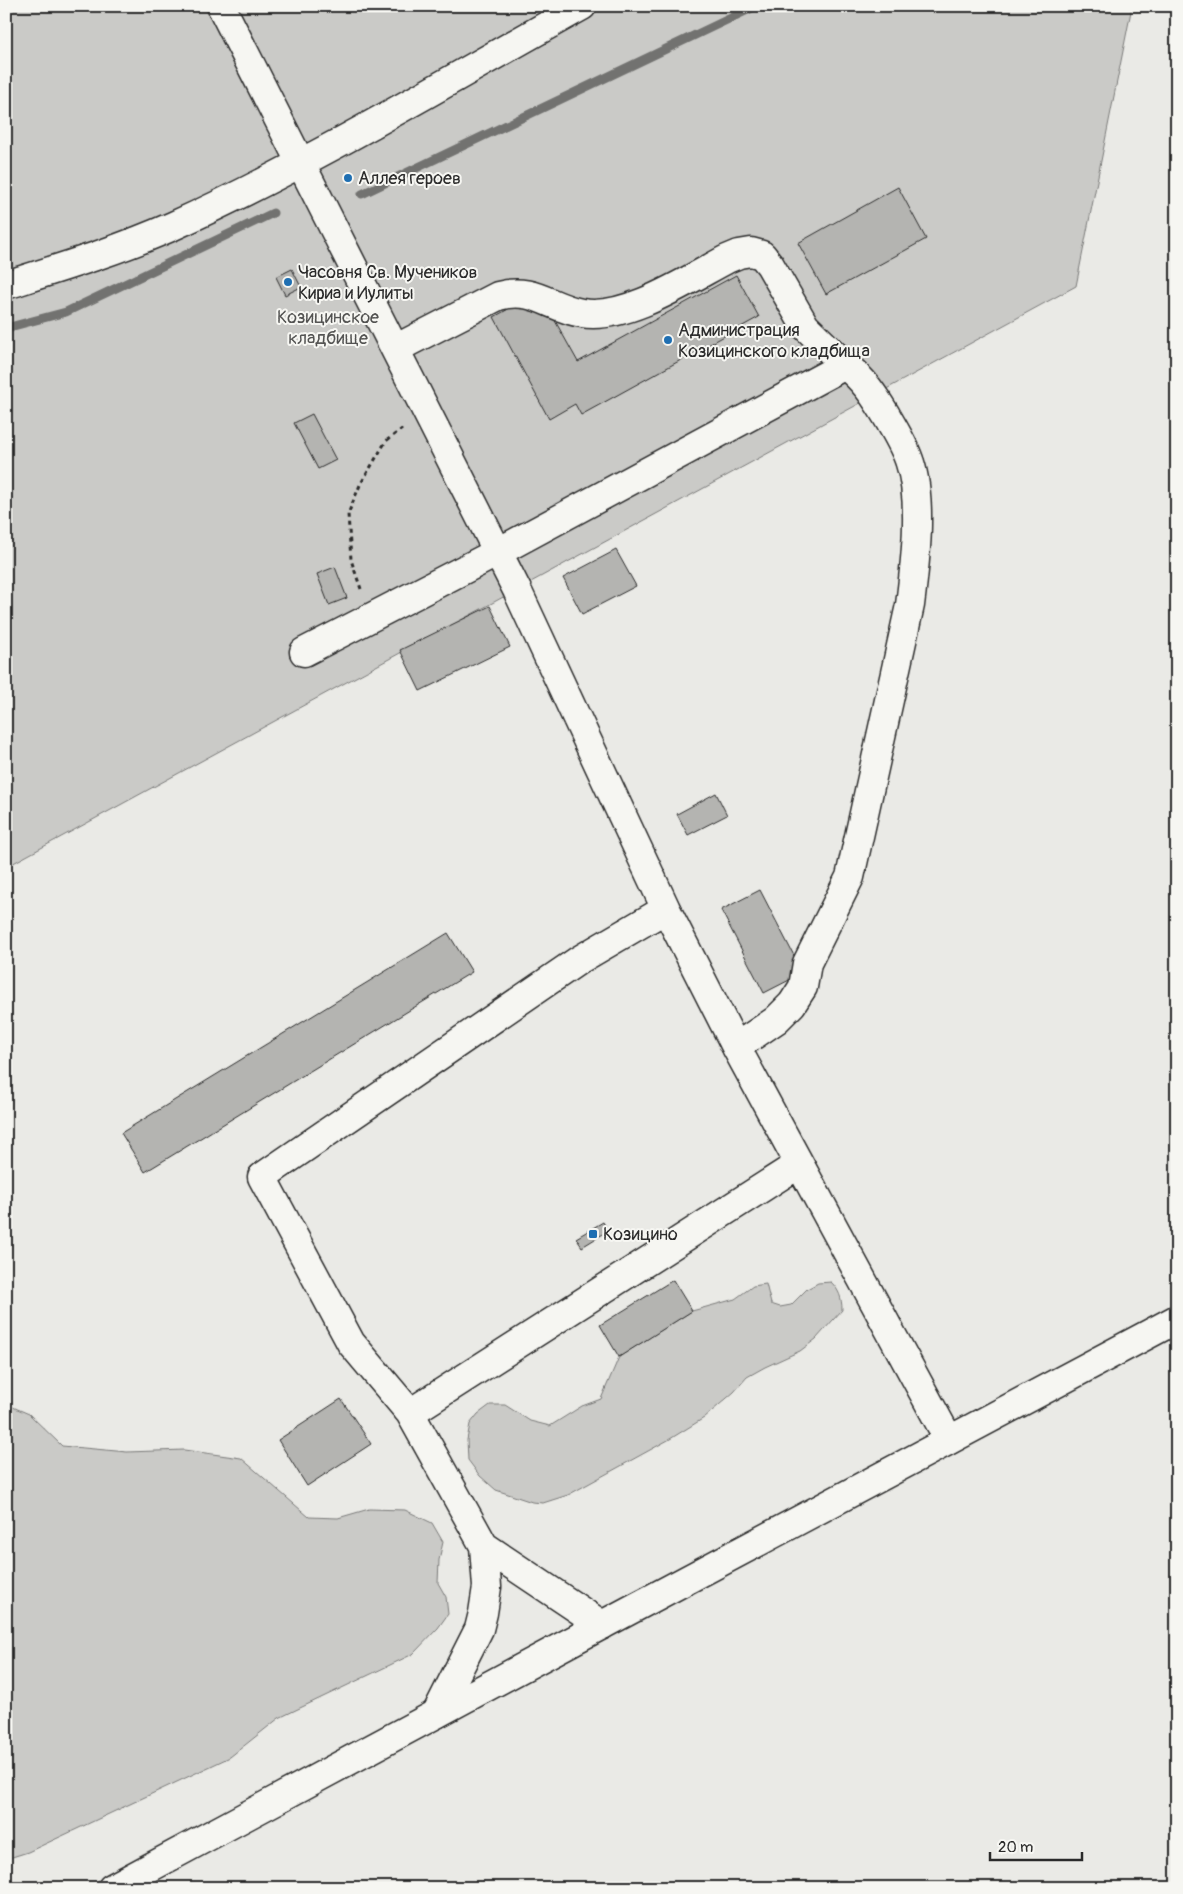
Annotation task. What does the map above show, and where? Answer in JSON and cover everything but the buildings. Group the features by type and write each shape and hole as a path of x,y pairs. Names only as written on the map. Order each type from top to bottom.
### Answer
{"main road":[{"path":"222,6 498,552 666,909 736,1046 949,1440"},
{"path":"6,285 110,252 173,226 301,163 582,6"},
{"path":"395,349 498,296 510,293 523,293 584,314 608,313 650,300 727,259 751,252 762,255 770,265 805,326 845,365 860,376 904,445 911,465 916,517 916,560 910,605 850,877 808,963 802,987 792,1004 776,1020 736,1046"},
{"path":"304,652 498,552 845,365"},
{"path":"436,1714 479,1629 487,1587 484,1546 410,1413 351,1343 262,1177 579,960 666,909"},
{"path":"410,1413 800,1164"},
{"path":"112,1888 602,1624 1177,1319"},
{"path":"484,1546 602,1624"}],"path":[{"path":"363,592 351,560 348,514 360,485 386,441 426,410"}],"green space":[{"name":"Козицинское кладбище","path":"6,6 1132,6 1076,286 6,867"},
{"path":"831,1282 840,1295 842,1310 816,1339 800,1351 747,1377 734,1392 704,1418 670,1439 568,1495 543,1503 532,1502 496,1490 480,1476 468,1460 467,1440 470,1424 478,1414 490,1405 505,1405 530,1421 550,1426 582,1406 601,1399 619,1357 692,1311 735,1299 753,1286 766,1284 771,1304 780,1307 791,1305 807,1289 818,1283"},
{"path":"6,1404 29,1414 62,1446 127,1452 184,1450 241,1458 309,1517 338,1518 369,1509 405,1510 432,1523 443,1542 439,1560 438,1583 446,1597 448,1614 438,1628 413,1654 279,1718 230,1757 28,1852 9,1858 6,1857"}],"waterway":[{"path":"362,194 756,6"},
{"path":"6,328 66,312 273,213"}],"place":[{"name":"Аллея героев","path":"348,178"},
{"name":"Часовня Св. Мучеников Кириа и Иулиты","path":"288,282"},
{"name":"Администрация Козицинского кладбища","path":"668,340"},
{"name":"Козицино","path":"593,1234"}]}
